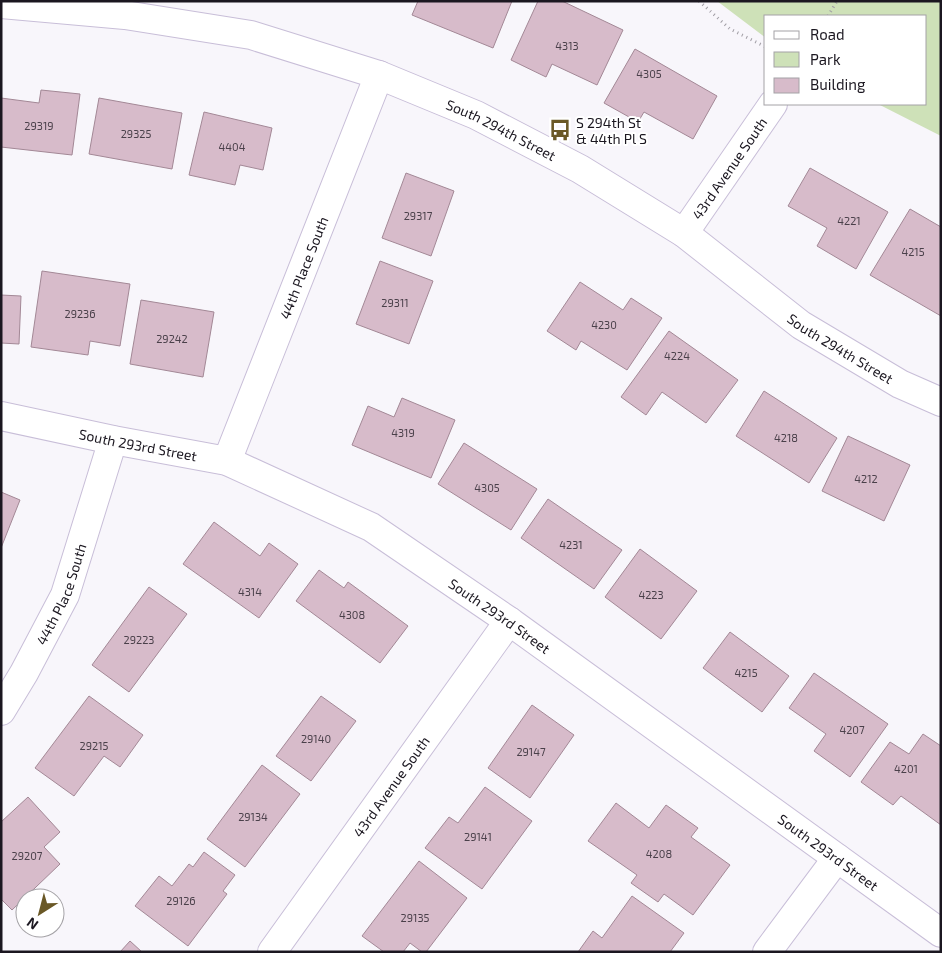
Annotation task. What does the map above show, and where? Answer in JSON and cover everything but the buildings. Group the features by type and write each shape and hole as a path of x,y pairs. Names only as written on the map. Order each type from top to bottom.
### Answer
{"street":[{"name":"South 294th Street","path":"1,4 127,8 251,35 379,75 476,115 580,169 684,233 801,324 900,384 941,402"},
{"name":"44th Place South","path":"227,461 379,75"},
{"name":"43rd Avenue South","path":"684,233 772,105"},
{"name":"South 293rd Street","path":"1,416 113,440 227,461 371,527 510,621 941,933"},
{"name":"44th Place South","path":"1,711 24,674 65,594 113,440"},
{"name":"43rd Avenue South","path":"272,952 510,621"},
{"path":"767,952 837,858"}],"path":[{"path":"699,1 730,29 764,46"},
{"path":"829,15 837,1"}],"green space":[{"path":"717,1 941,1 941,136 880,105 927,105 927,15 764,15 764,36"}],"place":[{"name":"S 294th St & 44th Pl S","path":"560,130"}]}
